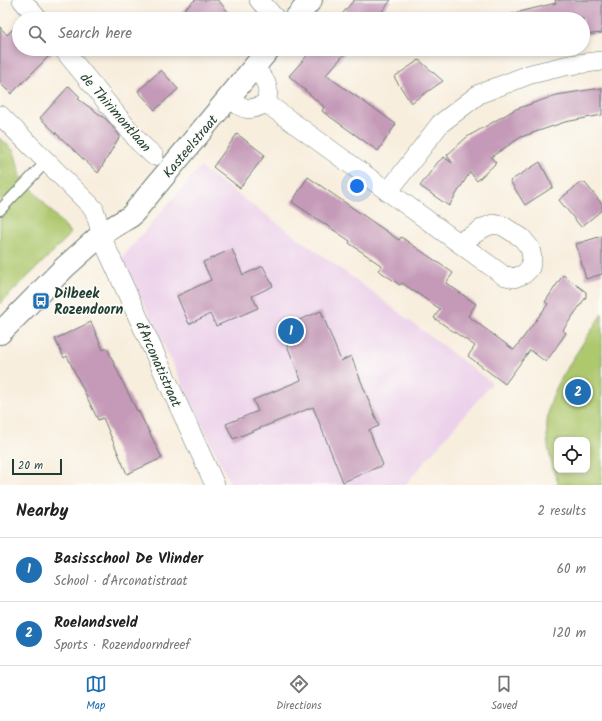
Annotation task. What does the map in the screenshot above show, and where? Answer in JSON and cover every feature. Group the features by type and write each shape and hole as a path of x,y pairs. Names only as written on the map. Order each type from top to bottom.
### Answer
{"street":[{"path":"22,0 32,12"},
{"path":"259,0 270,12"},
{"path":"301,12 311,0"},
{"name":"de Thirimontlaan","path":"68,56 139,142 154,156"},
{"name":"Kasteelstraat","path":"0,334 65,267 102,234 131,216 263,56"},
{"path":"388,192 440,124 479,94 531,74 569,65 602,61"},
{"path":"228,98 242,108 256,109 266,103 268,97 268,87 264,78 254,68"},
{"path":"266,103 458,242"},
{"name":"d'Arconatistraat","path":"0,115 94,209 105,245 214,485"}],"lane":[{"path":"0,210 46,162"}],"shaded area":[{"path":"200,167 356,280 492,383 405,485 231,485 122,258"}],"green space":[{"path":"0,138 14,151 21,176 71,234 0,304"},
{"path":"602,314 602,485 559,485 554,473 590,473 590,437 554,437 554,471 549,453 547,420 549,409 559,383"}],"building":[{"path":"195,0 218,0 228,12 181,12"},
{"path":"354,0 391,0 382,12 344,12"},
{"path":"555,0 602,0 602,33 590,34 590,12 519,12 556,3"},
{"path":"0,27 7,35 12,30 12,56 49,56 11,94 0,83"},
{"path":"307,56 343,56 326,75 396,124 378,151 322,111 324,107 289,76"},
{"path":"419,60 443,81 411,103 394,77"},
{"path":"161,70 178,89 155,110 138,91"},
{"path":"69,86 80,97 78,99 106,119 120,136 98,173 40,118"},
{"path":"602,88 602,115 565,122 521,137 491,157 496,163 477,181 470,172 449,206 420,186 438,162 444,157 452,163 447,155 467,137 516,109 557,95"},
{"path":"237,134 265,155 240,188 213,167"},
{"path":"540,162 553,187 525,205 510,181"},
{"path":"308,177 399,240 401,237 453,273 446,283 476,304 468,316 514,350 548,304 545,302 563,275 586,292 586,297 563,330 566,333 546,362 530,350 505,384 468,356 475,346 434,318 440,309 402,283 400,285 378,270 382,266 349,243 350,241 292,202"},
{"path":"580,183 585,183 602,204 602,210 581,227 559,200"},
{"path":"602,236 602,274 586,279 576,244"},
{"path":"232,249 243,275 263,266 273,286 252,296 258,308 216,326 210,314 189,324 177,296 211,280 203,262"},
{"path":"321,311 341,361 351,356 379,426 369,430 383,465 343,482 313,407 233,439 226,424 258,411 253,400 301,380 280,328"},
{"path":"91,322 103,350 107,348 137,411 138,410 162,458 127,474 103,418 98,420 67,356 64,358 55,339"}],"place":[{"name":"Dilbeek Rozendoorn","path":"41,301"},
{"name":"Basisschool De Vlinder","path":"291,331"},
{"name":"Roelandsveld","path":"578,392"}]}
